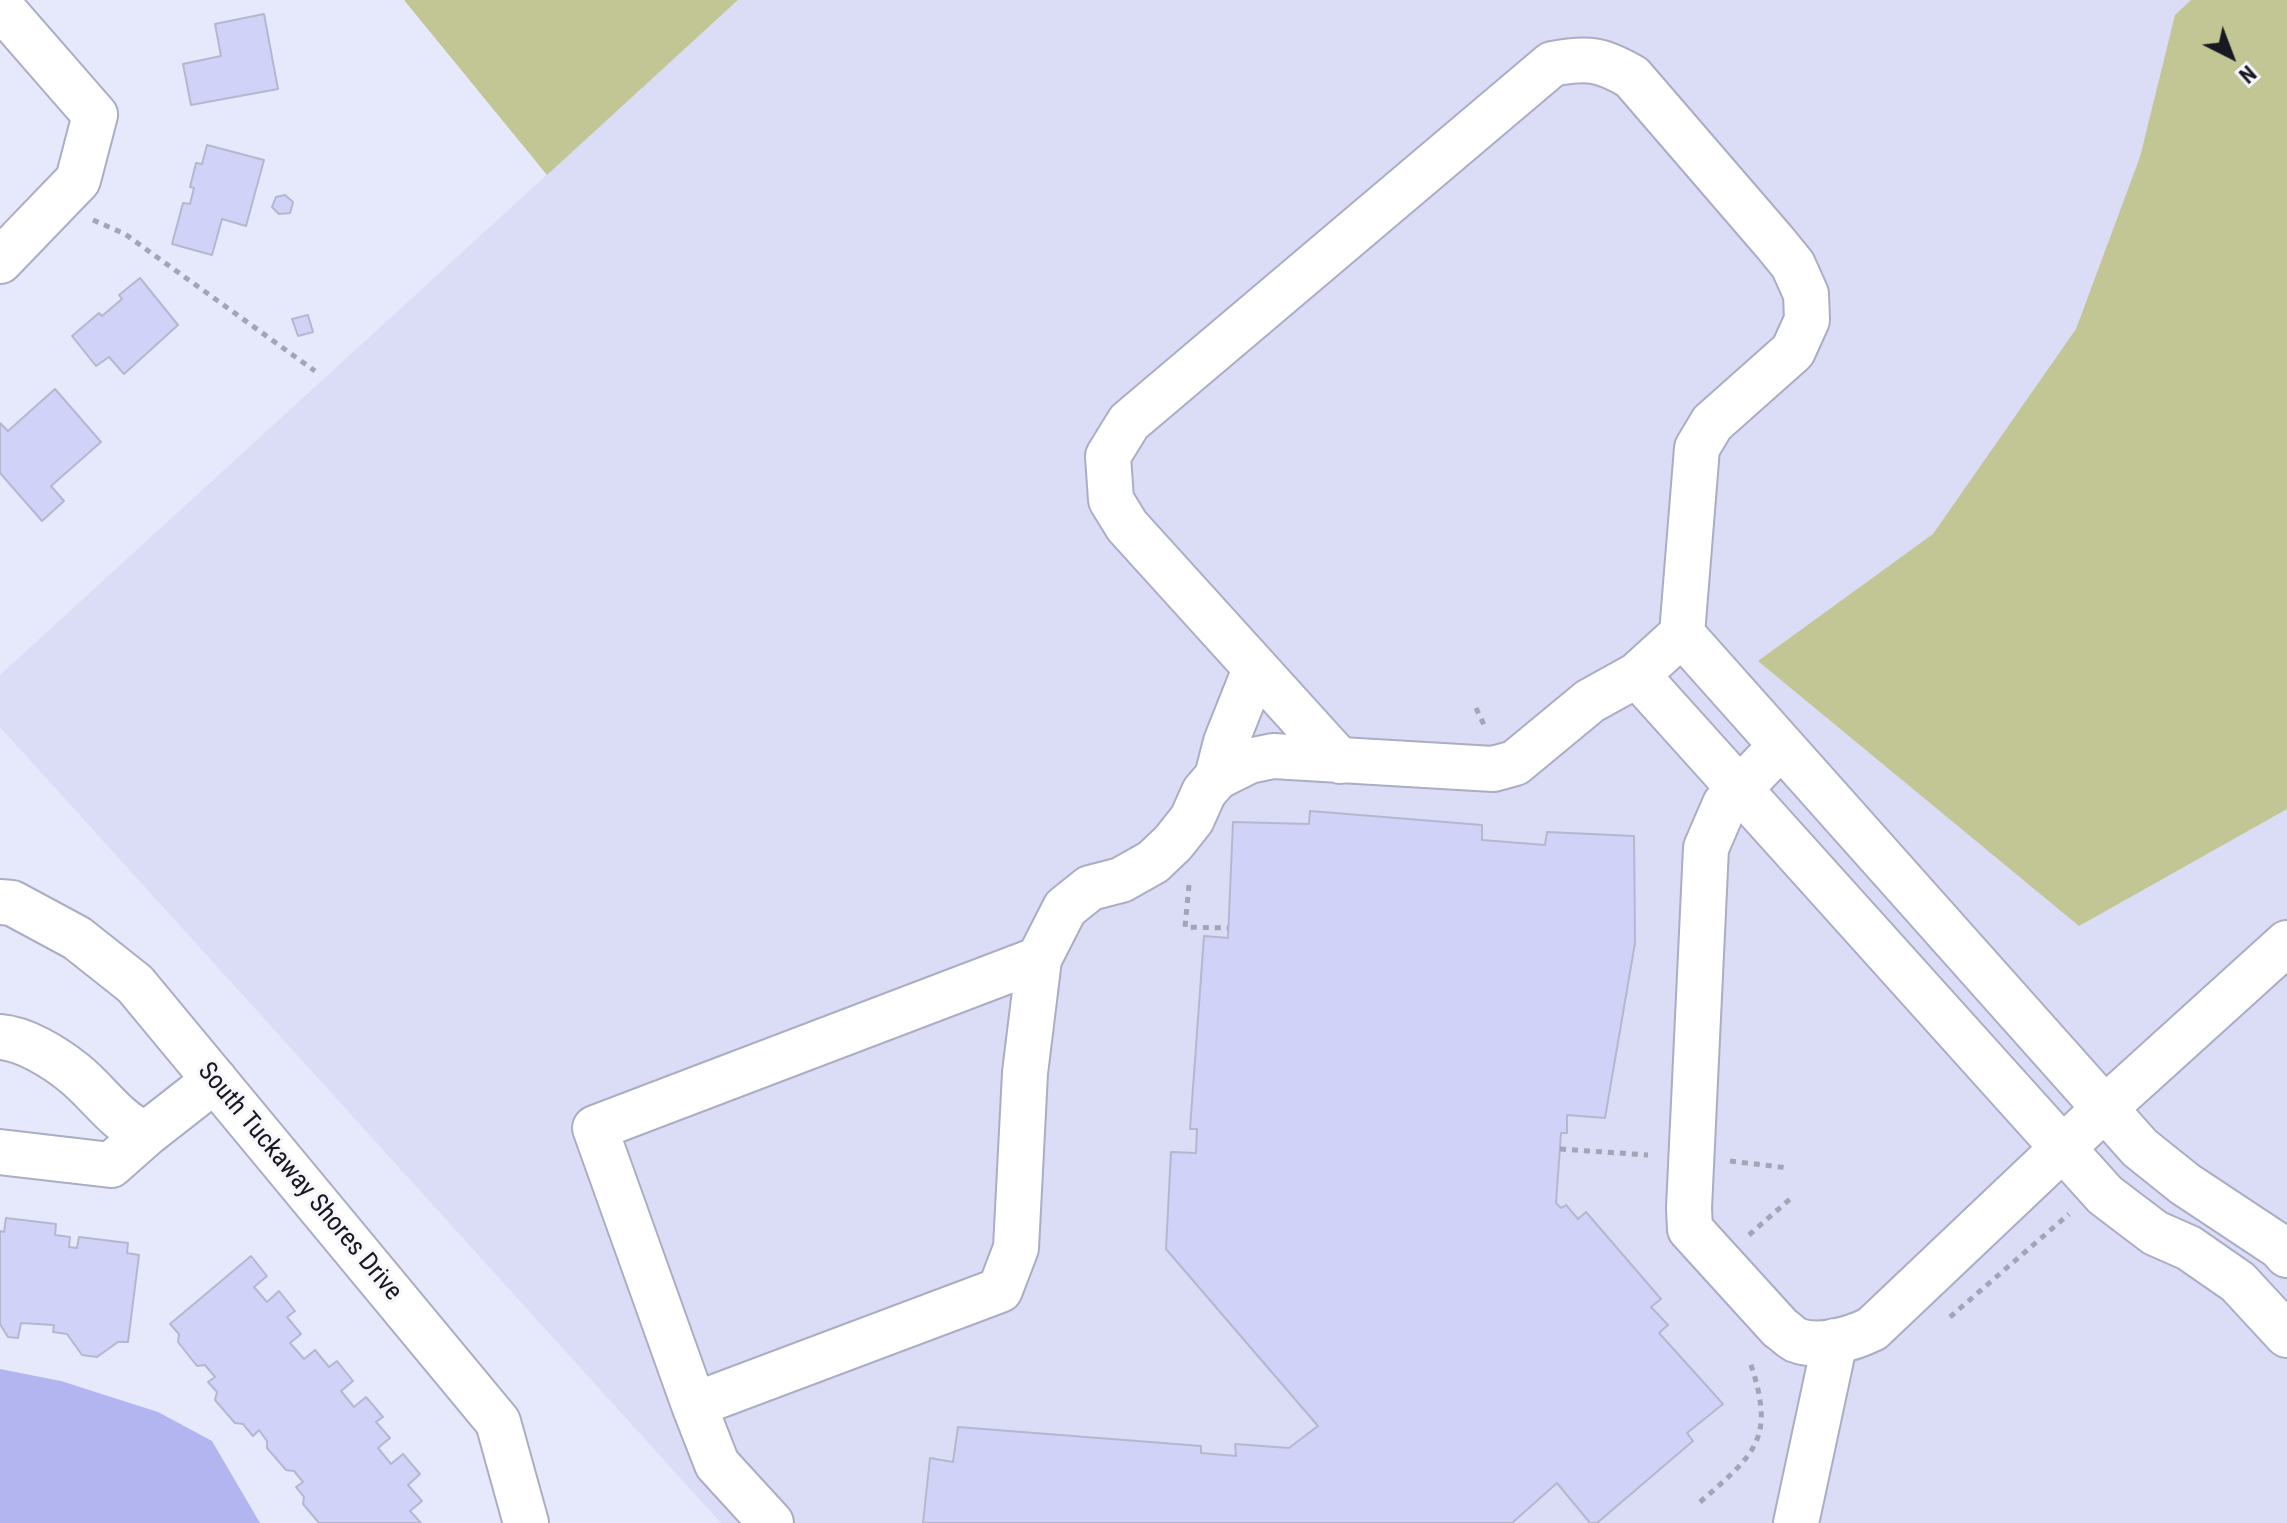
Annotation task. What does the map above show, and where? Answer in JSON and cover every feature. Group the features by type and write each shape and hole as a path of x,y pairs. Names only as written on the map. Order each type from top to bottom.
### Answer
{"street":[{"path":"0,6 95,115 78,180 0,261"},
{"path":"694,1405 1000,1290 1016,1248 1025,1073 1039,959 1065,908 1090,888 1121,880 1153,862 1192,819 1204,792 1217,777 1249,761 1273,756 1340,761 1493,769 1510,764 1590,701 1637,675 1682,634 1697,448 1712,423 1793,351 1807,320 1806,294 1793,265 1632,77 1606,62 1580,58 1552,64 1129,422 1108,456 1111,500 1127,526 1340,761"},
{"path":"1682,634 2140,1148 2185,1184 2280,1247 2287,1255"},
{"path":"1217,777 1226,742 1255,669"},
{"path":"1637,675 2105,1195 2155,1233 2189,1248 2238,1282 2287,1335"},
{"path":"1780,747 1725,804 1706,848 1689,1208 1690,1229 1780,1328 1796,1340 1819,1343 1835,1341 1853,1338 1872,1329 2105,1108 2287,943"},
{"name":"South Tuckaway Shores Drive","path":"0,902 12,903 77,938 135,984 498,1422 526,1523"},
{"path":"771,1523 717,1464 595,1128 1039,959"},
{"path":"0,1037 12,1038 74,1072 131,1128 146,1134"},
{"path":"0,1152 111,1165 215,1080"},
{"path":"1796,1523 1835,1341"}],"path":[{"path":"56,203 125,234 315,371"},
{"path":"1476,708 1492,741"},
{"path":"1560,1149 1648,1155"},
{"path":"1726,1161 1789,1168"},
{"path":"1746,1237 1790,1199"},
{"path":"1700,1502 1737,1470 1754,1449 1762,1424 1761,1393 1749,1359"}],"shaded area":[{"path":"738,0 2287,0 2287,1523 721,1523 0,727 0,675"}],"green space":[{"path":"404,0 738,0 547,175"},
{"path":"2191,0 2287,0 2287,809 2079,926 1758,661 1933,534 2076,329 2140,157 2175,15"}],"water":[{"path":"0,1369 61,1381 158,1412 212,1441 260,1523 0,1523"}],"building":[{"path":"264,14 278,89 191,105 183,64 221,56 215,24"},
{"path":"207,145 264,160 246,226 222,219 212,255 172,244 183,203 190,204 194,188 190,187 196,163 202,164"},
{"path":"285,195 293,202 290,213 279,214 272,207 276,197"},
{"path":"140,278 178,325 124,374 109,357 96,366 72,336 99,313 102,316 122,299 119,295"},
{"path":"308,315 313,332 298,336 292,319"},
{"path":"55,389 101,442 51,486 64,501 42,521 0,473 0,423 8,431"},
{"path":"1310,811 1482,825 1482,840 1545,845 1547,832 1634,836 1635,943 1605,1118 1567,1115 1567,1133 1561,1133 1556,1203 1561,1208 1566,1205 1578,1219 1586,1212 1661,1299 1651,1307 1668,1325 1659,1333 1723,1404 1687,1433 1693,1441 1597,1523 1590,1523 1557,1483 1512,1523 923,1523 930,1458 953,1462 958,1427 1201,1446 1201,1453 1236,1456 1235,1444 1289,1448 1318,1426 1166,1249 1171,1152 1196,1153 1197,1129 1190,1129 1204,936 1228,938 1233,822 1309,824"},
{"path":"6,1218 56,1224 55,1235 70,1237 69,1247 77,1248 79,1237 128,1243 127,1253 139,1255 128,1342 118,1342 97,1357 82,1355 67,1334 53,1332 54,1325 21,1323 18,1338 8,1337 0,1324 0,1231 4,1232"},
{"path":"251,1256 267,1276 254,1287 267,1302 279,1291 295,1311 287,1317 301,1334 290,1343 304,1359 315,1350 329,1367 337,1361 353,1381 341,1391 354,1407 366,1397 383,1417 376,1422 390,1438 378,1448 391,1464 403,1454 420,1474 408,1485 422,1501 410,1511 421,1523 319,1523 303,1504 304,1497 296,1487 303,1482 294,1471 286,1470 267,1448 267,1441 259,1430 253,1436 243,1424 235,1423 215,1400 217,1392 208,1382 215,1377 205,1365 197,1366 178,1342 179,1334 170,1324"}]}
